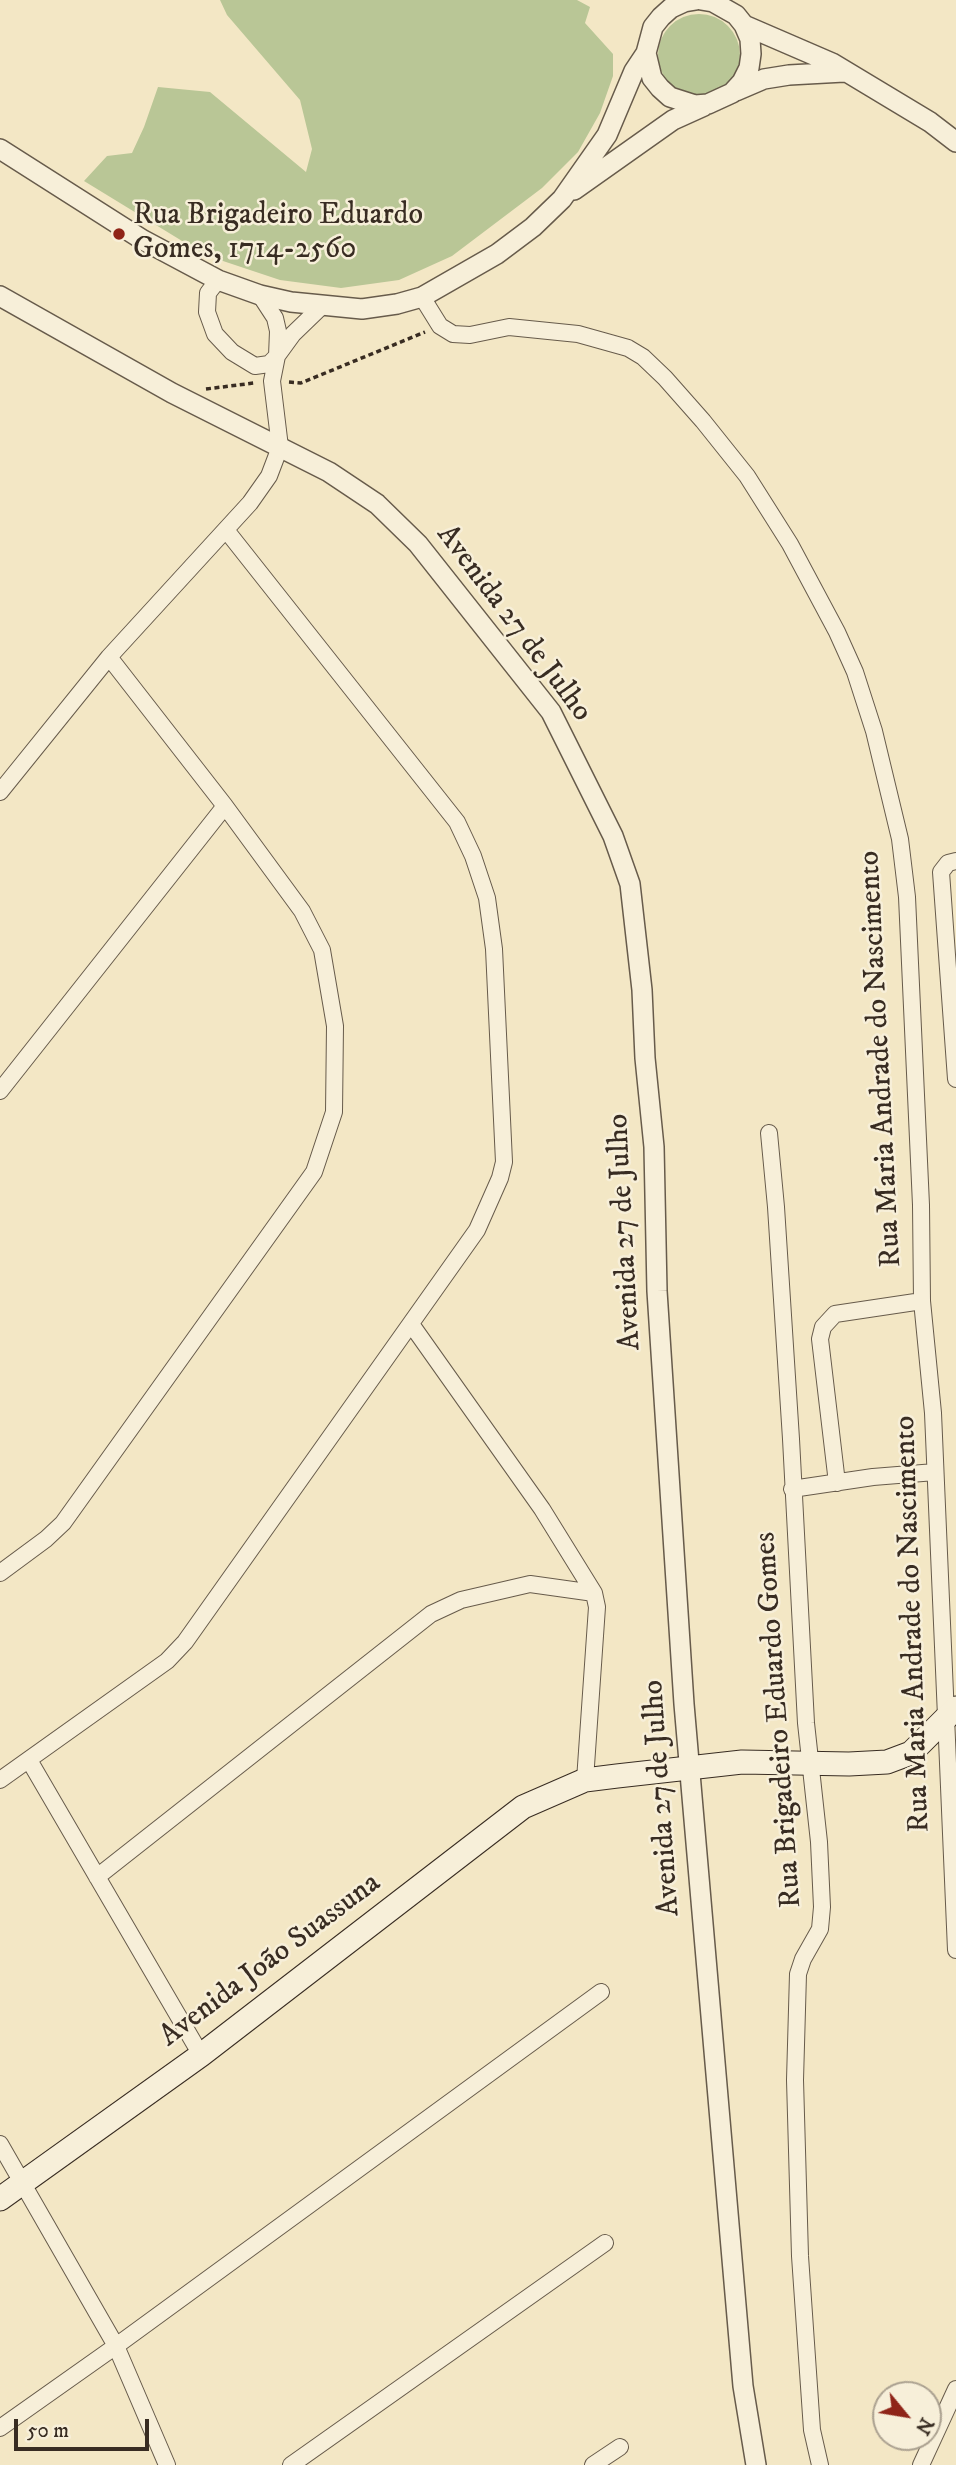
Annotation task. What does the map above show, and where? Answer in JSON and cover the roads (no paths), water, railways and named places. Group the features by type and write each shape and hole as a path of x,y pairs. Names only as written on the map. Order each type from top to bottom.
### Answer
{"main road":[{"name":"Avenida João Suassuna","path":"0,2199 201,2055 523,1807 584,1780 742,1762 872,1764 897,1760 911,1753 951,1713"}],"street":[{"path":"0,149 143,240 218,280 260,295 291,302 362,309 397,304 422,296 497,254 533,227 562,198 607,135 634,71 646,53 653,27 672,4 699,0 727,4 744,25 750,39 749,68 732,93"},
{"path":"744,25 822,59 919,115 956,142"},
{"path":"646,53 652,78 670,97 695,105 708,104"},
{"path":"562,198 673,120 732,93 764,79 844,72"},
{"path":"218,280 208,293 207,312 215,334 232,352 255,366 269,364 293,334 322,306"},
{"path":"0,792 109,657 250,503 269,476 281,447 272,381 278,331 275,318 260,295"},
{"name":"Avenida 27 de Julho","path":"0,296 172,393 329,472 377,503 418,544 551,712 613,836 630,884 642,990 645,1058 654,1147 657,1291 714,2067 743,2386 756,2465"},
{"name":"Rua Maria Andrade do Nascimento","path":"422,296 440,326 460,335 509,327 578,334 628,348 643,357 687,402 747,476 821,598 863,695 886,773 900,839 907,897 921,1205 922,1301 930,1359 951,1713 956,1950"},
{"path":"0,1780 167,1661 185,1642 477,1230 500,1178 504,1162 494,949 487,898 473,856 457,822 226,530"},
{"path":"0,1573 63,1523 314,1172 334,1112 335,1026 322,950 302,911 225,806 109,657"},
{"path":"0,1091 225,806"},
{"path":"952,862 940,872 956,1079"},
{"name":"Rua Brigadeiro Eduardo Gomes","path":"769,1133 791,1439 809,1763 819,1842 822,1920 820,1929 803,1959 796,1993 800,2256 811,2430 820,2465"},
{"path":"837,1483 820,1339 823,1327 835,1314 922,1301"},
{"path":"411,1324 542,1509 594,1593 597,1607 584,1780"},
{"path":"792,1489 935,1472"},
{"path":"97,1877 431,1614 461,1600 530,1584 594,1593"},
{"path":"29,1760 201,2055"},
{"path":"0,2428 601,1992"},
{"path":"0,2144 116,2346 167,2465"},
{"path":"291,2465 605,2243"},
{"path":"921,2465 956,2389"},
{"path":"593,2465 620,2447"}],"place":[{"name":"Rua Brigadeiro Eduardo Gomes, 1714-2560","path":"119,234"}]}
